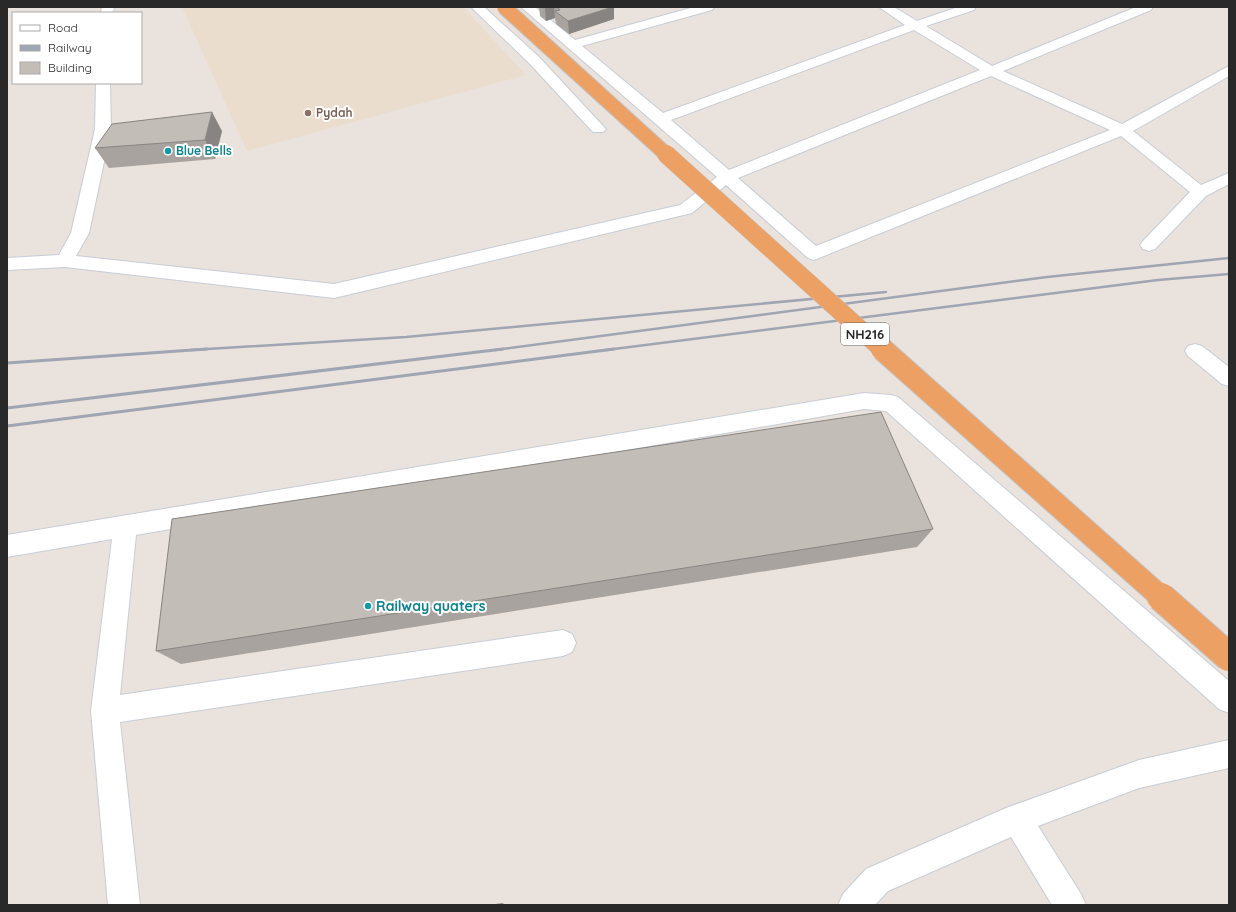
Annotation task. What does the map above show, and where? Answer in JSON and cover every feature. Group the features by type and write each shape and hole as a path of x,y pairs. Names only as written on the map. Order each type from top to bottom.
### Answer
{"highway":[{"name":"NH216","path":"504,7 837,308 1229,657"}],"street":[{"path":"477,7 534,60 598,129"},
{"path":"527,7 661,119 814,254 1123,130 1229,70"},
{"path":"572,45 708,7"},
{"path":"885,7 991,71 1123,130 1200,192"},
{"path":"661,119 916,25 970,7"},
{"path":"7,264 65,261 334,291 686,209 726,177 1147,7"},
{"path":"65,261 80,233 102,128 103,84"},
{"path":"1149,245 1200,192 1229,178"},
{"path":"1195,351 1229,378"},
{"path":"7,546 864,401 890,403 1229,699"},
{"path":"124,905 105,711 125,526"},
{"path":"105,711 563,643"},
{"path":"854,905 877,880 1017,819 1139,774 1229,754"},
{"path":"1017,819 1070,905"}],"shaded area":[{"name":"Pydah","path":"182,7 463,7 526,75 247,151"}],"building":[{"path":"557,7 613,7 568,21 555,11 560,10"},
{"path":"212,112 205,140 95,148 112,124"},
{"name":"Railway quaters","path":"881,412 933,529 156,651 172,519"}],"railway":[{"path":"499,350 1047,277 1229,258"},
{"path":"606,350 1158,280 1229,274"},
{"path":"204,349 406,337 886,292"},
{"path":"7,363 204,349"},
{"path":"191,350 204,349"},
{"path":"499,350 503,349"},
{"path":"7,426 614,349"},
{"path":"7,408 499,350"}],"place":[{"name":"Pydah","path":"308,113"},
{"name":"Blue Bells","path":"168,151"},
{"name":"Railway quaters","path":"368,606"}]}
